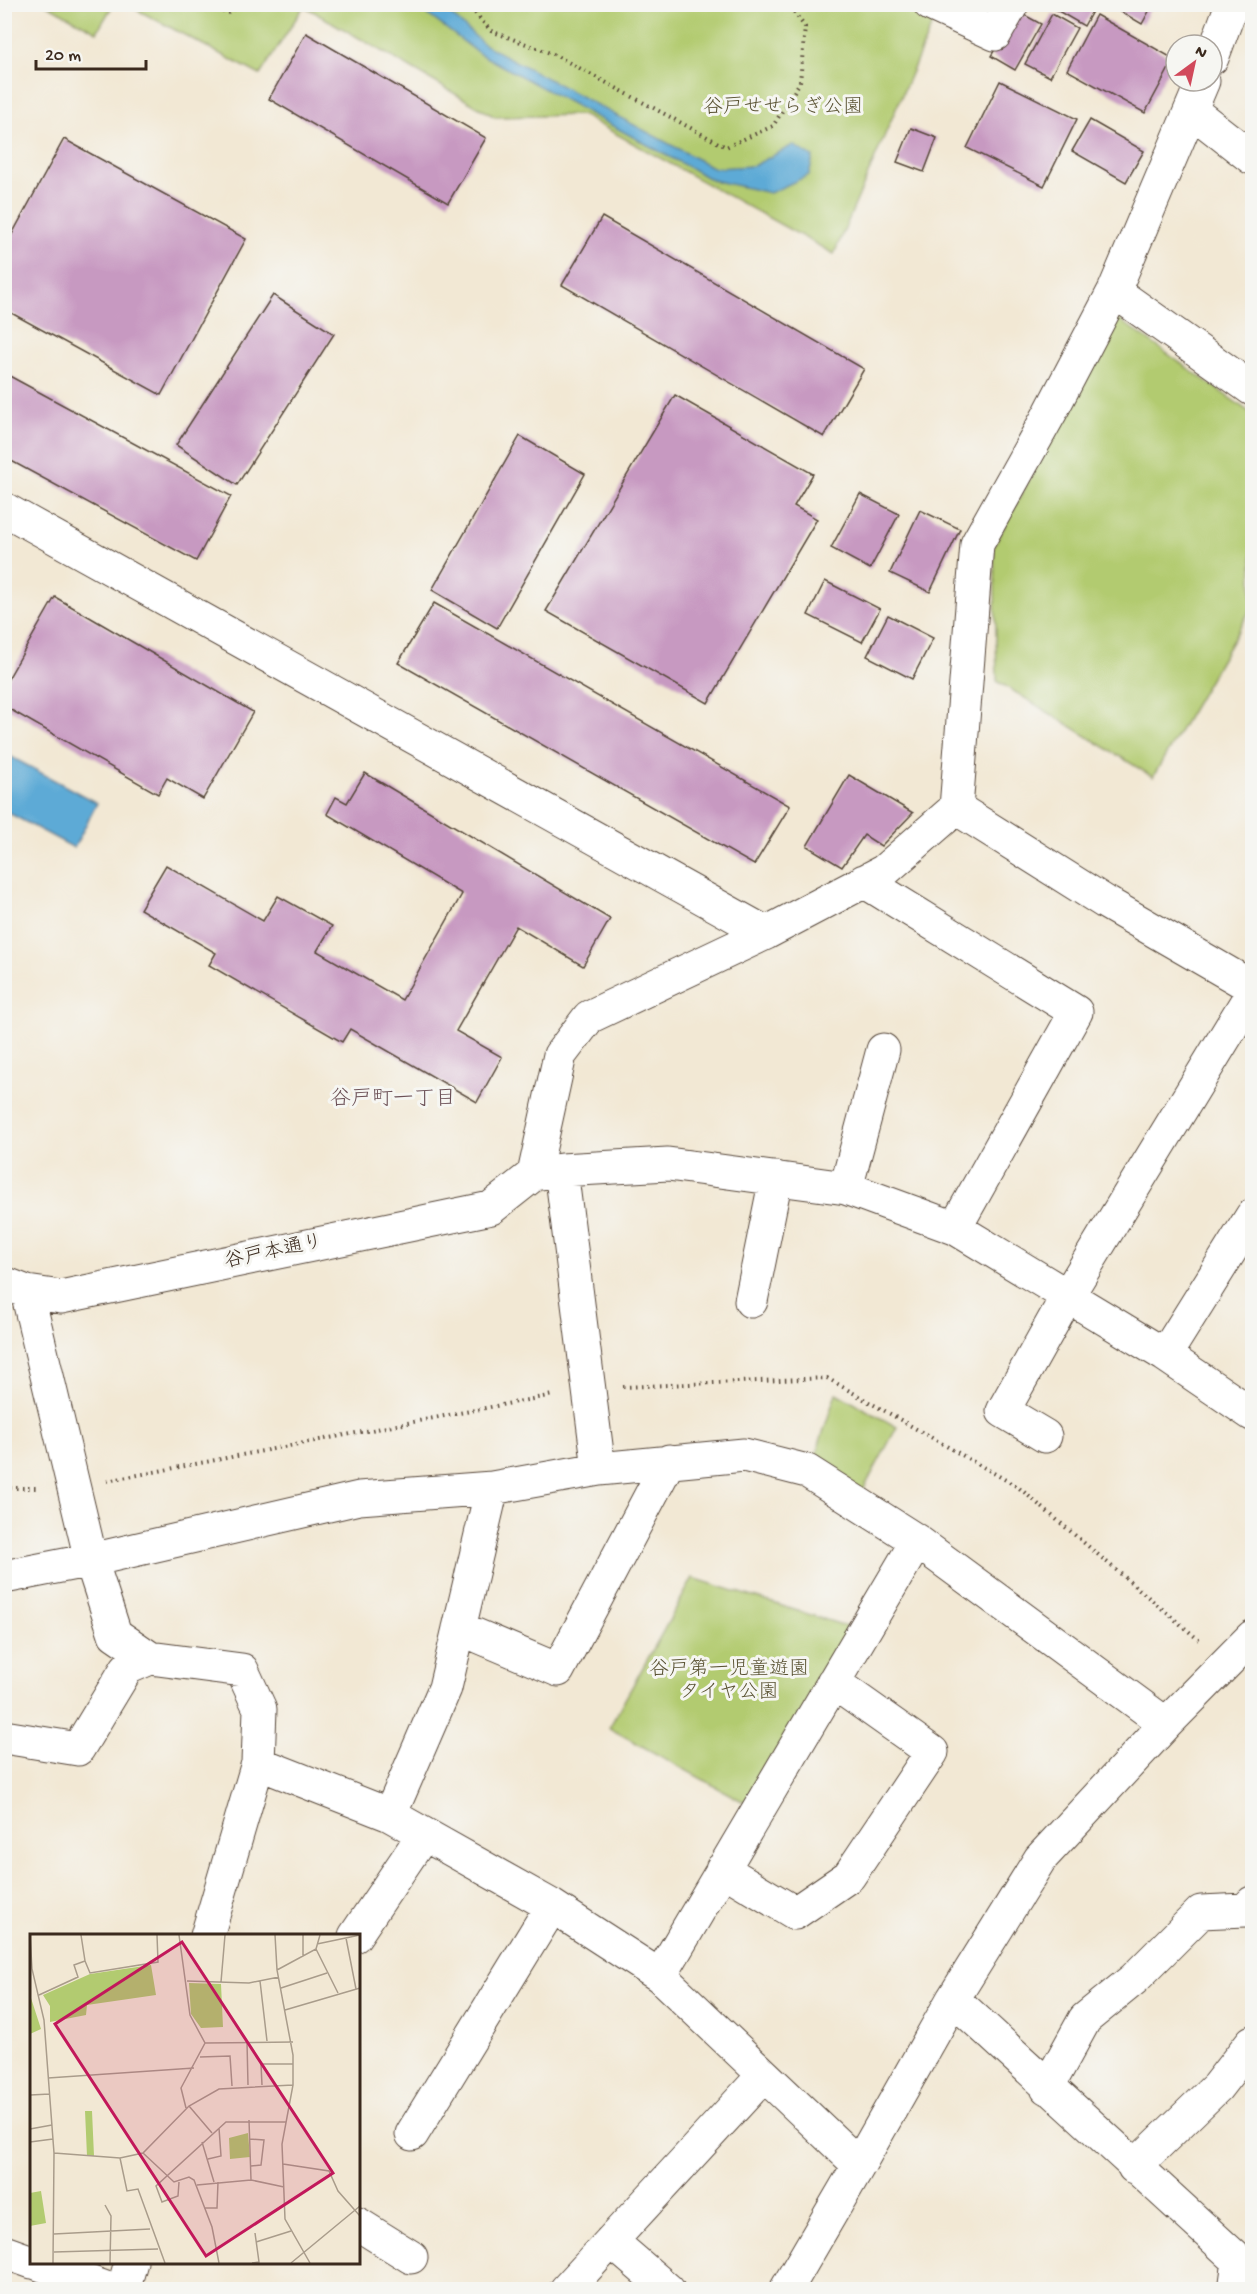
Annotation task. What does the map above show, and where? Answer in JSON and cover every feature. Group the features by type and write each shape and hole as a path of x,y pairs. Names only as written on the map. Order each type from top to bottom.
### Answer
{"street":[{"path":"930,4 995,34 1012,4"},
{"path":"1221,33 1232,4"},
{"path":"599,1469 548,1172 560,1055 589,1017 766,933 884,871 956,808 977,544 1050,413 1114,291 1199,93"},
{"path":"1192,111 1252,158"},
{"path":"1114,291 1252,389"},
{"path":"4,509 766,933"},
{"path":"956,808 1106,902 1252,987"},
{"path":"864,881 1076,1012 955,1228"},
{"path":"1045,1436 1003,1411 1068,1295 1252,993"},
{"path":"846,1188 883,1050"},
{"path":"548,1172 668,1164 846,1188 955,1228 1165,1355 1252,1414"},
{"name":"谷戸本通り","path":"16,1287 61,1297 491,1208 548,1172"},
{"path":"751,1301 776,1178"},
{"path":"1165,1355 1252,1216"},
{"path":"16,1287 91,1560 115,1634 150,1658 242,1670 260,1710 258,1763 207,1934"},
{"path":"4,1577 91,1560 359,1498 492,1488 599,1469 744,1455 807,1471 917,1541 1166,1724"},
{"path":"459,1628 558,1670 669,1461"},
{"path":"390,1815 445,1688 492,1488"},
{"path":"660,1976 917,1541"},
{"path":"786,2289 953,1999 1040,1859 1166,1724 1252,1637"},
{"path":"4,1737 78,1749 127,1668 150,1658"},
{"path":"722,1869 795,1913 849,1876 932,1752 833,1682"},
{"path":"258,1763 390,1815 552,1906 660,1976 859,2165"},
{"path":"355,1934 424,1834"},
{"path":"1047,2088 1085,2019 1134,1978 1202,1912 1245,1910 1252,1903"},
{"path":"412,2134 552,1906"},
{"path":"953,1999 1047,2088 1239,2261 1235,2289"},
{"path":"1134,2167 1217,2087 1252,2042"},
{"path":"566,2289 764,2074"},
{"path":"360,2225 411,2257"},
{"path":"611,2241 668,2289"},
{"path":"4,2252 30,2261"},
{"path":"39,2264 111,2289"},
{"path":"123,2289 131,2264"}],"path":[{"path":"181,4 231,13 237,4"},
{"path":"467,4 491,31 553,54 726,147 773,126 800,82 805,27 788,4"}],"green space":[{"path":"113,4 97,32 47,5"},
{"name":"谷戸せせらぎ公園","path":"899,4 934,20 834,254 582,115 495,117 304,6 260,75 128,5"},
{"path":"1116,317 1252,414 1252,607 1153,777 997,681 994,546"},
{"path":"836,1393 897,1427 861,1494 813,1463"},
{"name":"谷戸第一児童遊園 タイヤ公園","path":"693,1578 855,1629 751,1806 609,1728"}],"water":[{"path":"415,5 440,5 485,45 714,168 753,166 793,145 813,157 809,175 770,193 712,180 480,54"},
{"path":"4,753 97,803 74,848 5,811"}],"building":[{"path":"1046,4 1096,4 1084,26"},
{"path":"1108,4 1153,4 1142,24"},
{"path":"1017,11 1041,24 1015,70 991,56"},
{"path":"1052,14 1077,28 1050,77 1025,64"},
{"path":"1096,15 1164,53 1164,78 1145,113 1067,70"},
{"path":"306,33 486,138 448,203 269,99"},
{"path":"1000,81 1077,119 1044,186 967,148"},
{"path":"1090,120 1144,151 1126,182 1072,151"},
{"path":"911,128 937,138 924,172 897,162"},
{"path":"64,139 246,239 161,395 4,309 4,249"},
{"path":"602,217 864,369 824,437 562,285"},
{"path":"273,295 334,334 237,485 176,445"},
{"path":"4,373 231,496 196,561 4,457"},
{"path":"675,395 813,474 794,506 817,519 708,703 546,611"},
{"path":"520,436 585,474 497,628 432,590"},
{"path":"860,494 899,514 870,569 831,548"},
{"path":"920,510 960,529 930,592 890,573"},
{"path":"825,581 880,609 862,642 808,615"},
{"path":"55,597 253,712 203,799 167,778 158,794 4,706 4,686"},
{"path":"434,603 790,806 754,865 398,663"},
{"path":"888,615 933,638 912,679 867,656"},
{"path":"365,773 610,919 583,966 516,926 456,1031 502,1057 477,1102 350,1029 342,1042 209,965 216,953 140,909 166,865 263,921 278,896 332,926 317,951 402,1000 462,894 327,814 336,797 347,803"},
{"path":"849,775 913,813 881,846 864,835 842,867 807,846"}],"district":[{"name":"谷戸町一丁目","path":"393,1100"}]}
